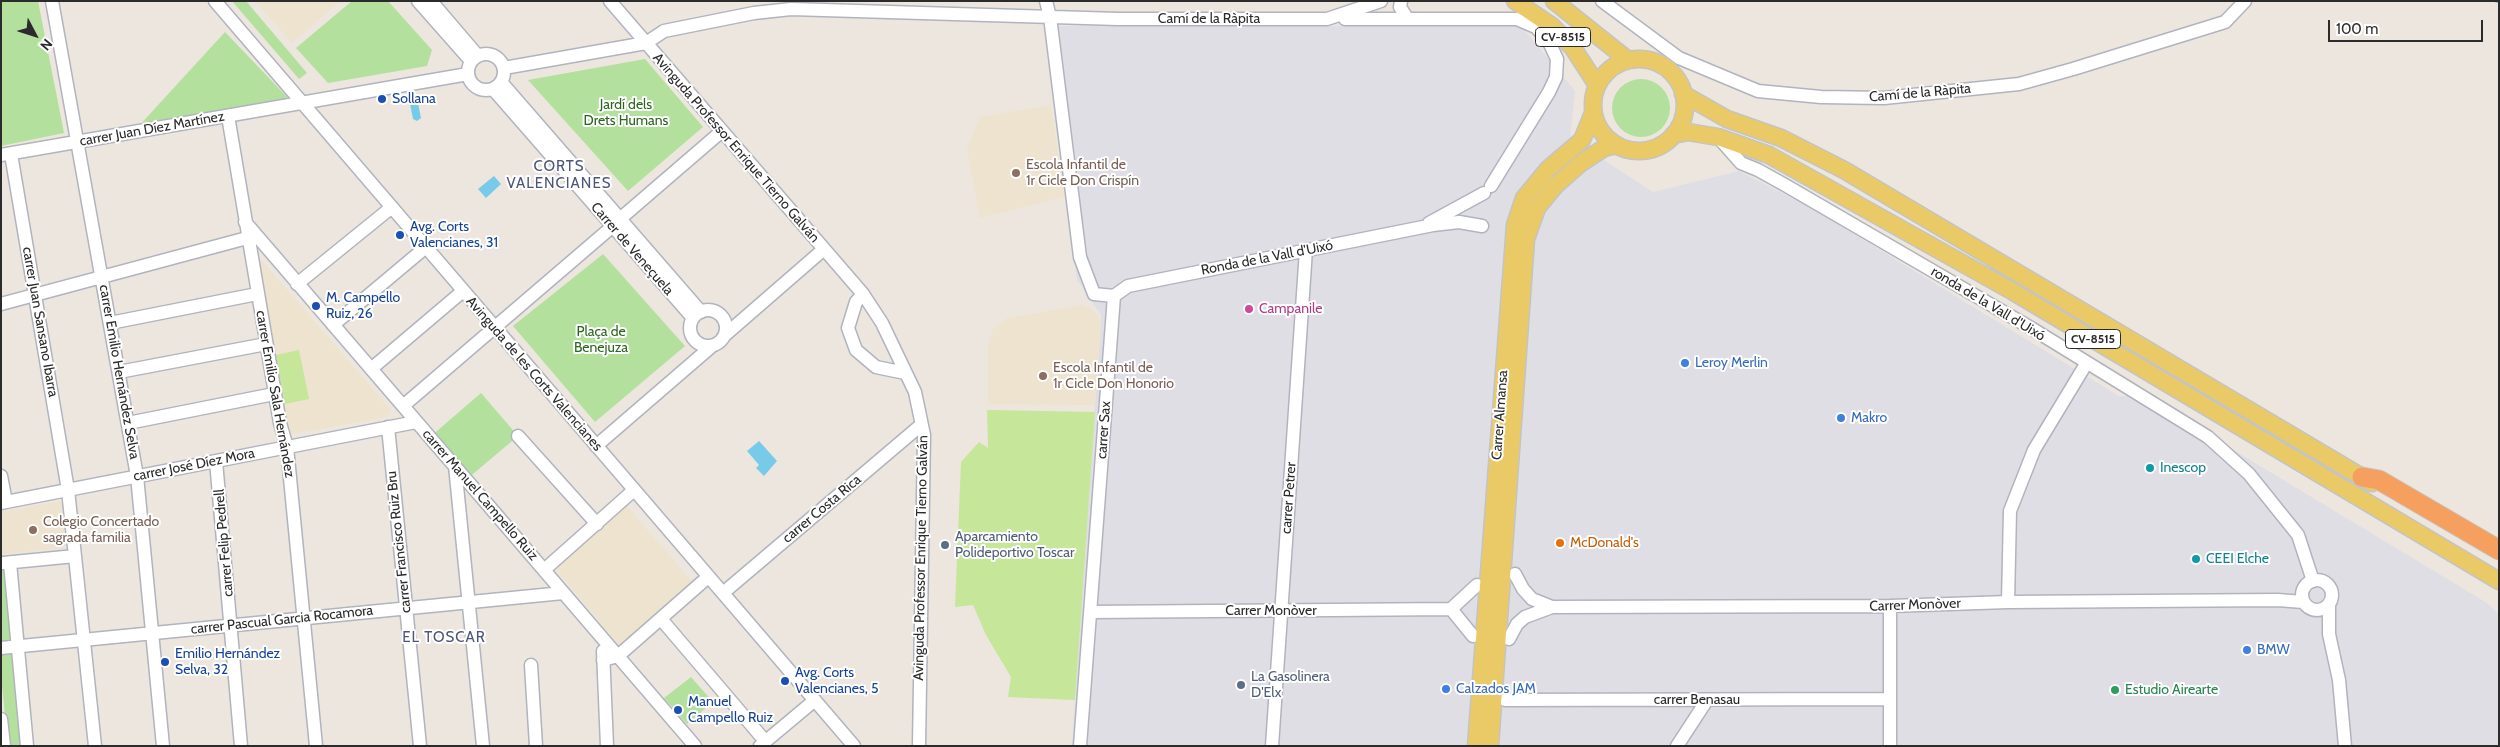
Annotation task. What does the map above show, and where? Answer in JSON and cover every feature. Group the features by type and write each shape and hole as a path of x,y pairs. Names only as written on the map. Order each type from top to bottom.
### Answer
{"highway":[{"path":"2362,477 2379,480 2499,550"}],"main road":[{"name":"CV-8515","path":"1515,1 1552,26 1578,54 1597,85"},
{"name":"CV-8515","path":"1554,1 1628,60 1643,59 1656,62 1669,70 1678,81 1684,94 1727,119 1781,138 1844,170 2499,558"},
{"path":"1540,29 1578,54"},
{"path":"1616,145 1601,132 1593,113 1593,98 1597,85 1610,69 1628,60"},
{"path":"1673,135 1681,122 1684,94"},
{"name":"Carrer Almansa","path":"1476,746 1515,226 1524,198 1548,169 1582,140 1593,113"},
{"name":"CV-8515","path":"1616,145 1628,150 1647,150 1664,143 1673,135 1688,132 1718,137 1769,155 1987,277 2499,581"},
{"name":"Carrer Almansa","path":"1490,746 1528,230 1536,208 1555,186 1581,163 1604,148 1616,145"},
{"path":"1528,230 1538,247"}],"street":[{"name":"carrer Emilio Hernández Selva","path":"52,1 137,476 162,746"},
{"name":"Avinguda de les Corts Valencianes","path":"215,1 854,746"},
{"path":"418,1 472,64"},
{"path":"431,1 472,64 476,87 484,90 497,85 504,68"},
{"name":"Avinguda Professor Enrique Tierno Galván","path":"610,1 863,294 882,323 914,392 924,434 919,746"},
{"path":"1046,1 1050,17 1080,257 1094,294 1114,296"},
{"name":"Camí de la Ràpita","path":"646,43 664,31 754,13 791,9 1050,17 1327,19 1381,1"},
{"path":"1401,1 1400,7 1407,18"},
{"name":"Camí de la Ràpita","path":"1602,1 1679,58 1758,91 1821,97 1884,98 2019,84 2225,22 2243,3"},
{"path":"1327,19 1518,19 1540,29"},
{"name":"Ronda de la Vall d'Uixó","path":"1422,227 1487,189 1549,92 1556,77 1556,59 1549,42 1540,29"},
{"path":"504,68 646,43"},
{"path":"472,64 486,53 496,56 504,68"},
{"name":"carrer Juan Díez Martínez","path":"6,154 303,104 472,64"},
{"name":"Carrer de Veneçuela","path":"497,85 697,315"},
{"name":"carrer Emilio Sala Hernández","path":"228,116 244,222 274,394 287,447 316,746"},
{"path":"403,406 722,131"},
{"name":"ronda de la Vall d'Uixó","path":"1718,137 1741,163 1785,185 2031,328 2086,364 2208,437 2249,474 2298,536 2313,581"},
{"name":"carrer Juan Sansano Ibarra","path":"6,154 35,295 68,490 95,746"},
{"path":"297,284 392,207"},
{"name":"carrer Manuel Campello Ruiz","path":"244,222 695,746"},
{"name":"Ronda de la Vall d'Uixó","path":"1114,296 1128,286 1422,227 1459,222 1482,226"},
{"path":"1,304 102,277 248,242 264,244"},
{"path":"333,325 426,248"},
{"path":"596,446 712,346 720,343 725,335 824,249"},
{"name":"carrer Petrer","path":"1272,746 1306,250"},
{"path":"371,369 464,291"},
{"path":"110,323 257,294"},
{"path":"863,294 856,302 848,328 856,350 876,367 905,374"},
{"name":"carrer Sax","path":"1080,746 1114,296"},
{"path":"712,346 702,346 692,338 690,328 697,315 710,310 722,316 726,325 725,335"},
{"path":"118,372 266,344"},
{"path":"2008,602 2010,511 2034,450 2086,364"},
{"path":"128,423 274,394"},
{"name":"carrer José Díez Mora","path":"4,503 416,422"},
{"name":"carrer Costa Rica","path":"723,593 921,425"},
{"name":"carrer Francisco Ruiz Bru","path":"388,427 420,746"},
{"path":"518,436 597,524"},
{"name":"carrer Felip Pedrell","path":"216,461 242,746"},
{"path":"455,466 483,746"},
{"path":"1,476 4,503"},
{"path":"544,570 634,490"},
{"path":"27,746 18,648 6,563 75,556"},
{"name":"Carrer Monòver","path":"1515,574 1523,589 1532,598 1552,607"},
{"path":"603,660 618,656 708,577"},
{"path":"2329,634 2315,611 2306,607 2302,597 2307,584 2313,581 2321,581 2329,586 2332,595 2329,604 2329,634 2339,680 2345,746"},
{"path":"1473,636 1451,609 1477,585"},
{"name":"carrer Pascual Garcia Rocamora","path":"1,648 18,648 151,633 563,593"},
{"name":"Carrer Monòver","path":"1509,638 1517,624 1525,617 1552,607 1890,606 2008,602 2278,600 2302,597"},
{"path":"2315,611 2326,608 2329,604"},
{"path":"1890,606 1890,746"},
{"name":"Carrer Monòver","path":"1090,612 1451,609"},
{"path":"661,619 763,743 815,700"},
{"path":"602,638 607,746"},
{"path":"531,665 536,746"},
{"name":"carrer Benasau","path":"1505,700 1890,699"},
{"path":"1676,746 1707,700"},
{"path":"1,719 4,746"},
{"path":"910,746 919,727"}],"shaded area":[{"path":"255,1 340,1 292,43"},
{"path":"1048,26 1521,26 1575,91 1570,138 1653,192 1739,171 1808,206 2119,396 2131,396 2237,452 2487,603 2499,614 2499,746 1072,746 1101,315 1077,280"},
{"name":"Escola Infantil de 1r Cicle Don Crispín","path":"1051,105 1064,197 980,218 967,149 980,117"},
{"path":"255,253 390,409 387,417 287,435"},
{"name":"Escola Infantil de 1r Cicle Don Honorio","path":"1082,305 1090,308 1098,315 1101,325 1095,405 988,404 988,347 993,329 1008,318"},
{"name":"Colegio Concertado sagrada familia","path":"62,501 65,548 1,554 1,512"},
{"path":"625,504 694,584 621,647 554,567"}],"green space":[{"path":"1,1 38,1 64,133 1,146"},
{"path":"232,1 246,1 307,73 299,79"},
{"path":"352,1 388,1 432,50 427,66 328,83 296,48"},
{"path":"225,32 289,99 137,128"},
{"name":"Jardí dels Drets Humans","path":"645,59 703,127 628,191 528,80"},
{"path":"1635,79 1647,79 1662,87 1670,102 1670,114 1662,129 1647,137 1635,137 1620,129 1612,114 1612,102 1620,87"},
{"name":"Plaça de Benejuza","path":"603,254 685,346 595,422 513,326"},
{"path":"299,350 309,399 285,404 276,355"},
{"path":"481,393 518,436 467,479 430,437"},
{"path":"987,410 1095,412 1075,700 1008,697 1011,677 986,635 973,605 955,607 961,462 979,442 988,448"},
{"path":"1,567 6,567 12,641 1,642"},
{"path":"14,652 22,746 8,746 1,675 1,653"},
{"path":"691,677 713,702 687,724 664,698"}],"water":[{"path":"418,103 421,118 417,121 413,119 410,104"},
{"path":"494,176 501,184 486,198 478,189"},
{"path":"759,441 777,461 764,476 756,468 759,465 747,451"}],"place":[{"name":"Sollana","path":"382,99"},
{"name":"Escola Infantil de 1r Cicle Don Crispín","path":"1016,173"},
{"name":"Avg. Corts Valencianes, 31","path":"400,235"},
{"name":"M. Campello Ruiz, 26","path":"316,306"},
{"name":"Campanile","path":"1249,309"},
{"name":"Leroy Merlin","path":"1685,363"},
{"name":"Escola Infantil de 1r Cicle Don Honorio","path":"1043,376"},
{"name":"Makro","path":"1841,418"},
{"name":"Inescop","path":"2150,468"},
{"name":"Colegio Concertado sagrada familia","path":"33,530"},
{"name":"McDonald's","path":"1560,543"},
{"name":"Aparcamiento Polideportivo Toscar","path":"945,545"},
{"name":"CEEI Elche","path":"2196,559"},
{"name":"BMW","path":"2247,650"},
{"name":"Emilio Hernández Selva, 32","path":"165,662"},
{"name":"Avg. Corts Valencianes, 5","path":"785,681"},
{"name":"La Gasolinera D'Elx","path":"1241,685"},
{"name":"Calzados JAM","path":"1446,689"},
{"name":"Estudio Airearte","path":"2115,690"},
{"name":"Manuel Campello Ruiz","path":"678,710"}],"district":[{"name":"CORTS VALENCIANES","path":"559,176"},
{"name":"EL TOSCAR","path":"444,638"}]}
